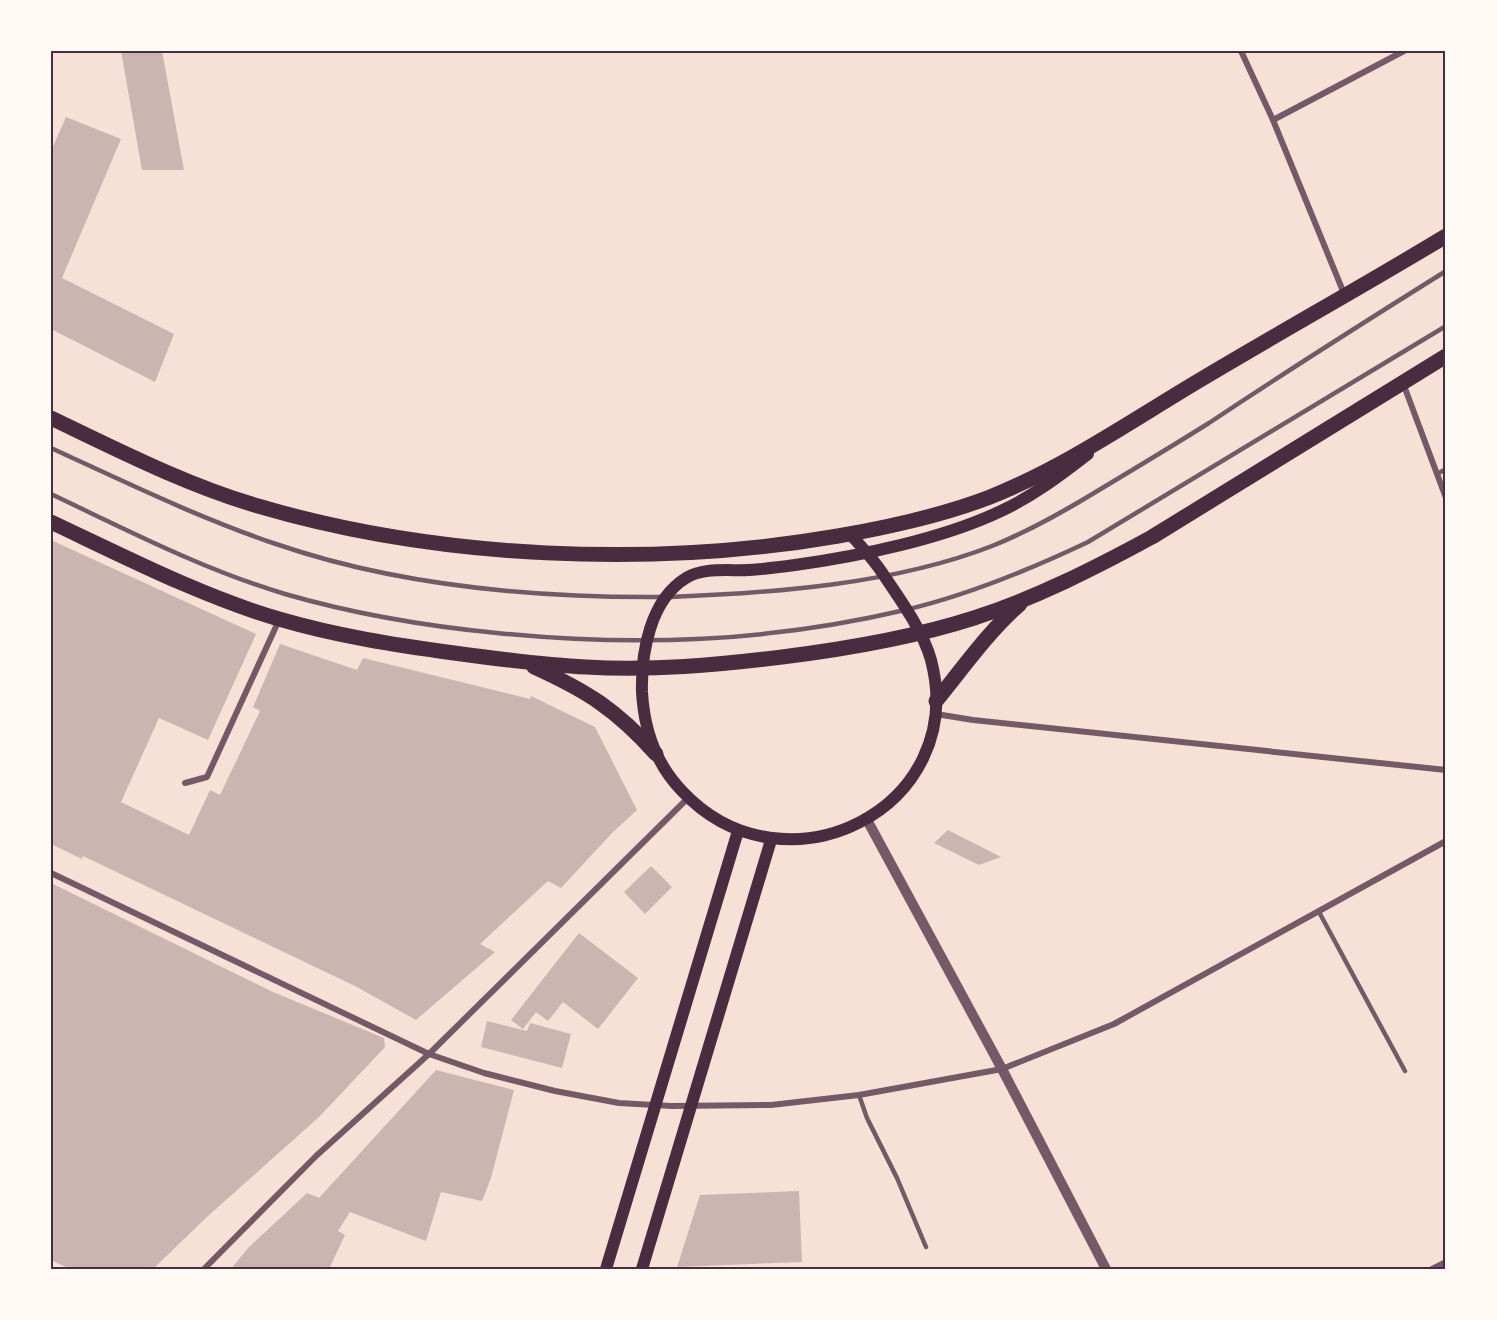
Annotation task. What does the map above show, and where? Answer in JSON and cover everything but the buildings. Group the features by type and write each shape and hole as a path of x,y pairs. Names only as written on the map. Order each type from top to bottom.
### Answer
{"main road":[{"path":"51,418 205,488 253,505 344,529 416,541 526,551 648,554 744,549 850,534 919,520 952,511 993,495 1063,463 1446,236"},
{"path":"51,522 213,596 279,619 374,642 523,662 643,669 831,651 919,633 974,618 1029,597 1104,563 1152,537 1446,356"},
{"path":"850,534 866,552 883,574 919,633 931,659 936,686 936,707 931,740 921,764 888,804 837,833 805,840 771,840 738,831 711,817 688,798 667,775 656,754 646,723 642,692 647,642 650,628 667,597 688,577 700,573 792,565 866,552 960,527 1000,512 1049,483 1120,429"},
{"path":"936,707 1003,619 1029,597"},
{"path":"523,662 566,682 600,702 633,728 656,754"},
{"path":"606,1269 738,831"},
{"path":"642,1269 771,840"}],"street":[{"path":"1241,51 1274,120 1345,297"},
{"path":"1274,120 1395,53 1404,51"},
{"path":"1403,383 1446,498"},
{"path":"184,783 207,777 279,619"},
{"path":"936,707 973,720 1446,770"},
{"path":"204,1269 316,1156 429,1054 688,798"},
{"path":"866,818 1002,1069 1106,1269"},
{"path":"51,873 429,1054 484,1073 619,1102 656,1105 771,1105 859,1095 1002,1069 1114,1024 1446,841"},
{"path":"1432,1269 1443,1265"}],"lane":[{"path":"51,448 207,518 278,545 353,566 419,579 539,595 607,597 739,594 796,588 930,565 991,546 1050,519 1169,448 1446,271"},
{"path":"51,494 200,562 283,593 360,613 449,628 547,638 647,642 713,640 772,633 840,624 906,610 999,581 1088,542 1446,326"},
{"path":"1437,474 1446,469"},
{"path":"1319,912 1405,1071"},
{"path":"859,1095 867,1119 897,1178 926,1247"}]}
